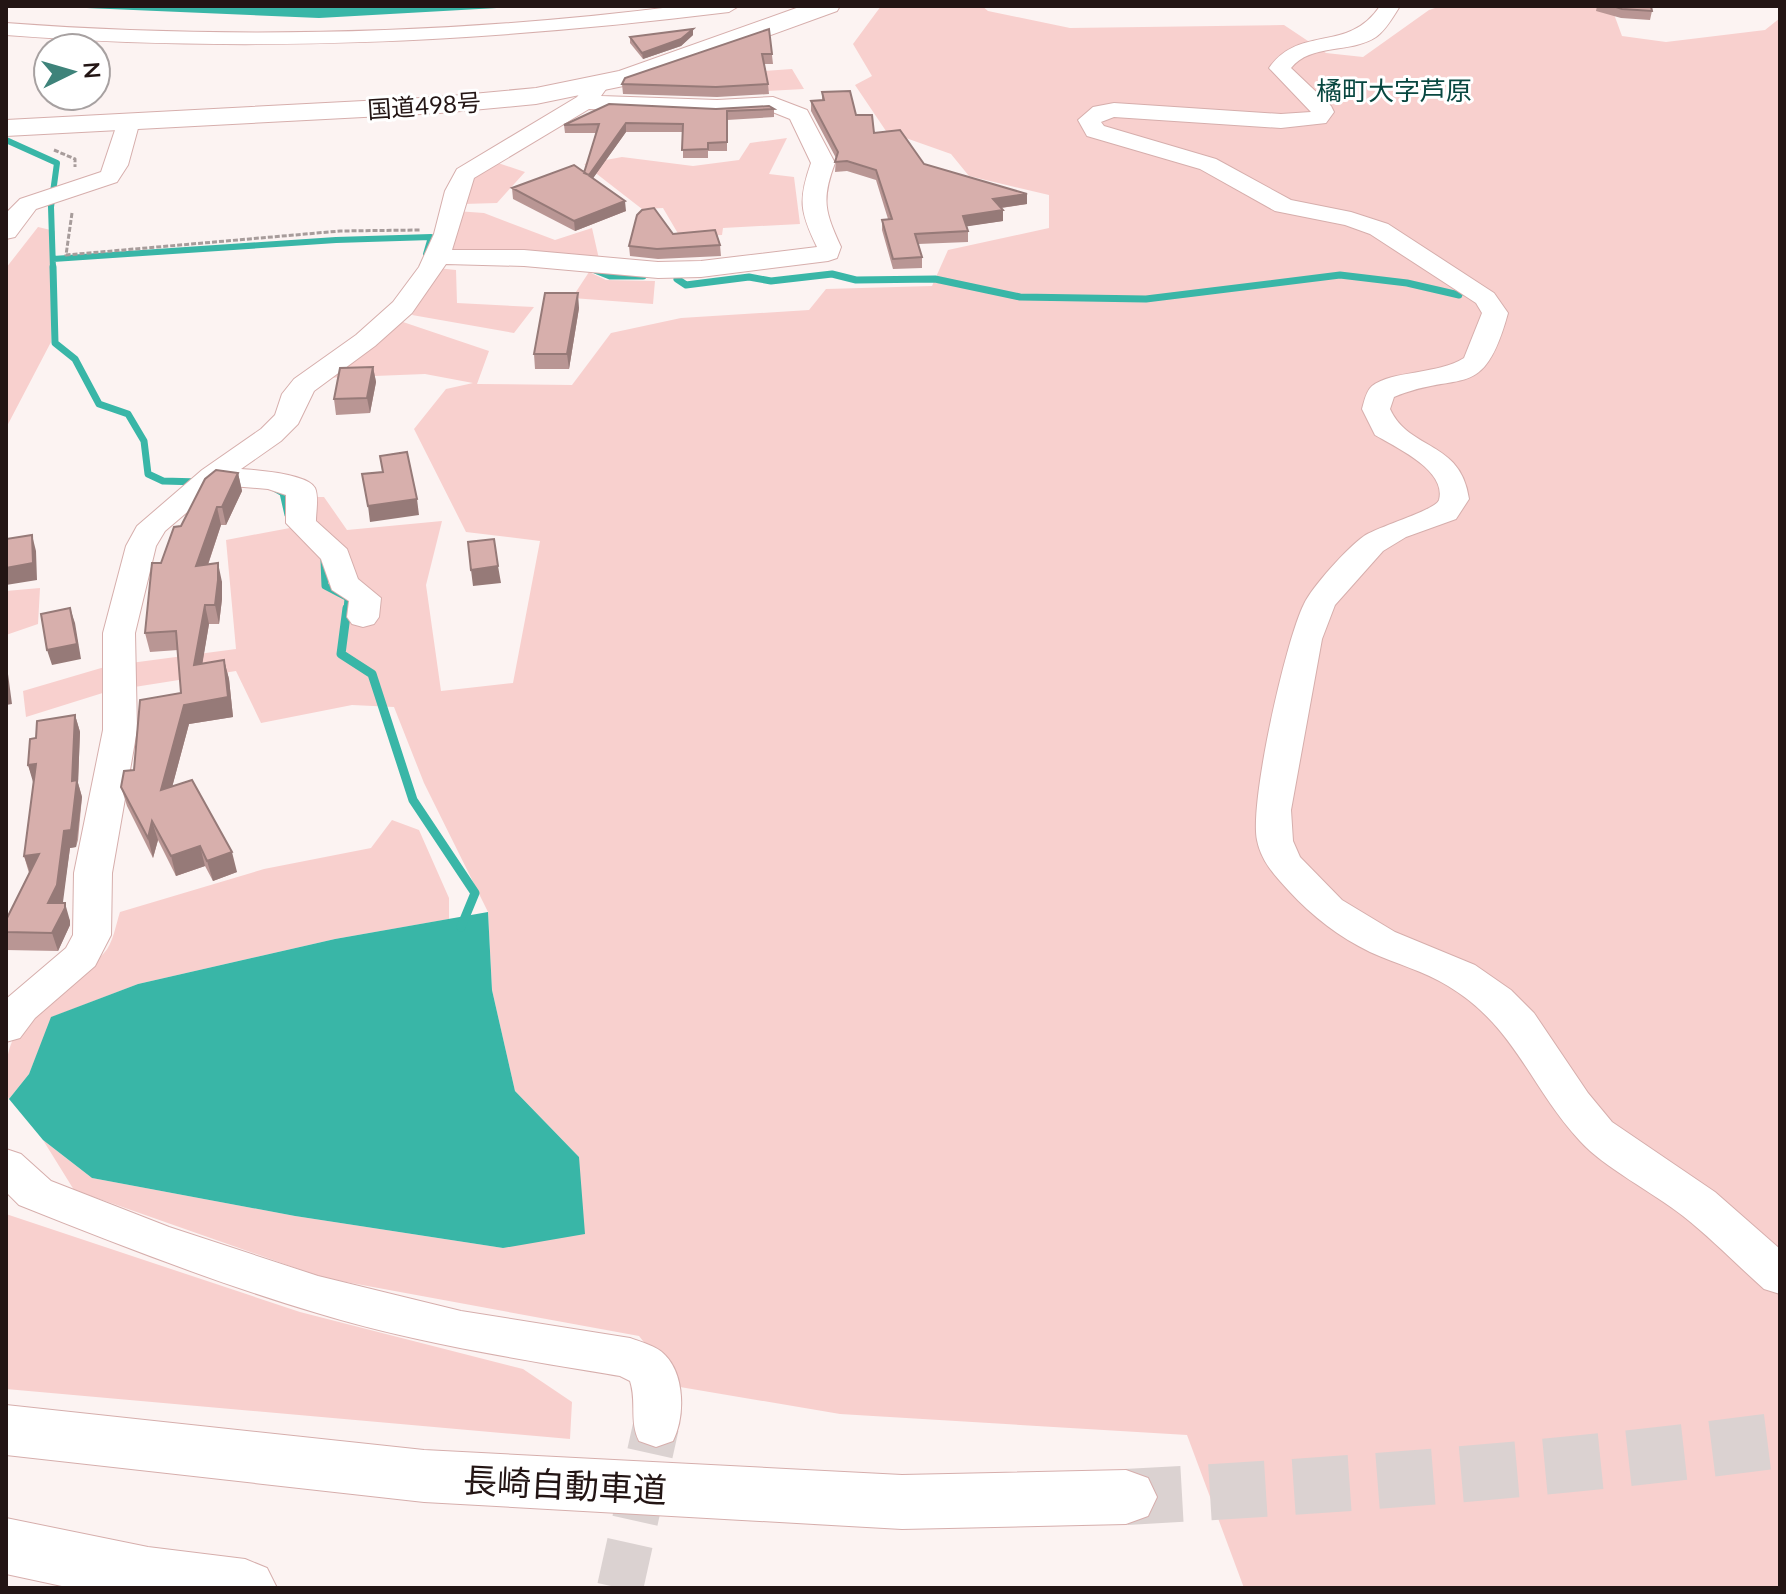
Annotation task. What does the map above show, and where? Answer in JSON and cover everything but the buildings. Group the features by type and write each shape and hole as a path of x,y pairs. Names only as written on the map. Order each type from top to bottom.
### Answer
{"highway":[{"name":"国道498号","path":"6,128 592,94 786,18 828,6"},
{"name":"長崎自動車道","path":"6,1430 424,1476 902,1502 1126,1497"},
{"path":"6,1546 148,1576 245,1588"}],"street":[{"path":"6,29 185,38 353,38 506,32 729,6"},
{"path":"1390,6 1366,35 1311,48 1284,61 1280,68 1283,73 1320,106 1323,112 1318,118 1281,121 1114,110 1101,112 1089,120 1095,131 1208,164 1284,206 1351,219 1379,229 1485,298 1495,313 1480,357 1471,366 1440,378 1381,392 1376,409 1385,429 1439,462 1452,483 1454,499 1445,513 1395,531 1372,544 1320,603 1306,639 1290,712 1273,810 1275,841 1283,862 1328,909 1381,941 1461,975 1497,1000 1520,1023 1573,1104 1597,1133 1699,1204 1780,1276"},
{"path":"6,1028 21,1008 81,956 92,935 95,904 93,873 120,730 119,633 141,546 152,526 203,482 271,435 288,418 296,394 304,385 396,317 410,300 436,255 456,186 465,174 592,94 717,107 773,104 799,115 823,163 811,195 812,211 829,247 828,253 701,269 658,270 524,258 462,259 436,255"},
{"path":"6,232 19,212 42,199 75,190 109,177 116,171 122,134 129,121"},
{"path":"203,482 271,480 301,490 301,523 336,556 343,583 365,598 363,617"},
{"path":"6,1166 35,1193 153,1239 318,1295 461,1330 630,1358 649,1369 658,1394 656,1426"}],"path":[{"path":"47,147 75,159 75,190 66,255 340,231 445,230"}],"shaded area":[{"path":"881,6 982,6 988,11 1070,28 1284,25 1326,53 1363,57 1429,10 1441,6 1611,6 1622,36 1666,42 1765,30 1780,18 1780,1588 1244,1588 1187,1435 840,1414 680,1387 639,1336 324,1278 74,1190 43,1140 92,1178 295,1216 503,1248 579,1157 515,1091 492,990 488,912 424,783 394,707 352,705 261,723 236,671 109,691 26,717 23,691 108,666 236,649 226,540 311,524 310,497 324,497 347,530 442,521 426,585 441,691 513,683 540,541 466,532 414,429 446,389 473,383 425,374 324,378 403,322 489,351 477,384 572,385 611,333 681,318 809,310 826,289 932,286 948,250 1049,228 1049,195 969,176 951,154 886,131 855,85 872,76 853,44"},
{"path":"792,69 804,89 767,91 764,71"},
{"path":"787,138 769,174 794,177 800,224 723,228 722,235 680,237 663,208 642,209 584,164 622,157 693,166 739,160 750,143"},
{"path":"495,162 525,172 497,203 463,204 470,179"},
{"path":"456,211 484,213 555,240 592,228 599,259 452,251"},
{"path":"38,227 55,231 51,342 6,428 6,268"},
{"path":"437,268 456,270 457,303 534,307 514,333 412,315"},
{"path":"589,272 606,280 655,281 653,304 572,298"},
{"path":"40,588 38,624 6,635 6,591"},
{"path":"392,820 419,830 449,898 449,919 335,939 138,984 52,1017 29,1074 9,1099 6,1074 16,1033 41,1004 104,953 120,912 264,869 371,848"},
{"path":"6,1214 300,1312 523,1369 572,1402 570,1439 6,1389"}],"water":[{"path":"40,6 531,6 319,18"},
{"path":"488,912 492,990 515,1091 579,1157 585,1234 503,1248 295,1216 92,1178 43,1140 9,1099 29,1074 51,1017 138,984 335,939"}],"waterway":[{"path":"6,140 57,163 51,207 53,269"},
{"path":"53,259 336,240 431,237 426,254"},
{"path":"53,267 55,343 75,359 99,404 128,414 144,441 148,474 163,481 200,482"},
{"path":"595,270 610,276 643,276"},
{"path":"677,279 686,285 749,277 771,281 832,274 856,280 935,279 1020,297 1146,299 1340,275 1407,283 1459,295"},
{"path":"274,488 283,493 288,515"},
{"path":"324,560 325,586 348,598 347,610"},
{"path":"347,608 341,654 372,674 413,800 475,893 461,927"}],"tunnel":[{"path":"620,1588 656,1426"},
{"path":"1126,1497 1454,1475 1780,1440"}],"district":[{"name":"橘町大字芦原","path":"1394,90"}]}
